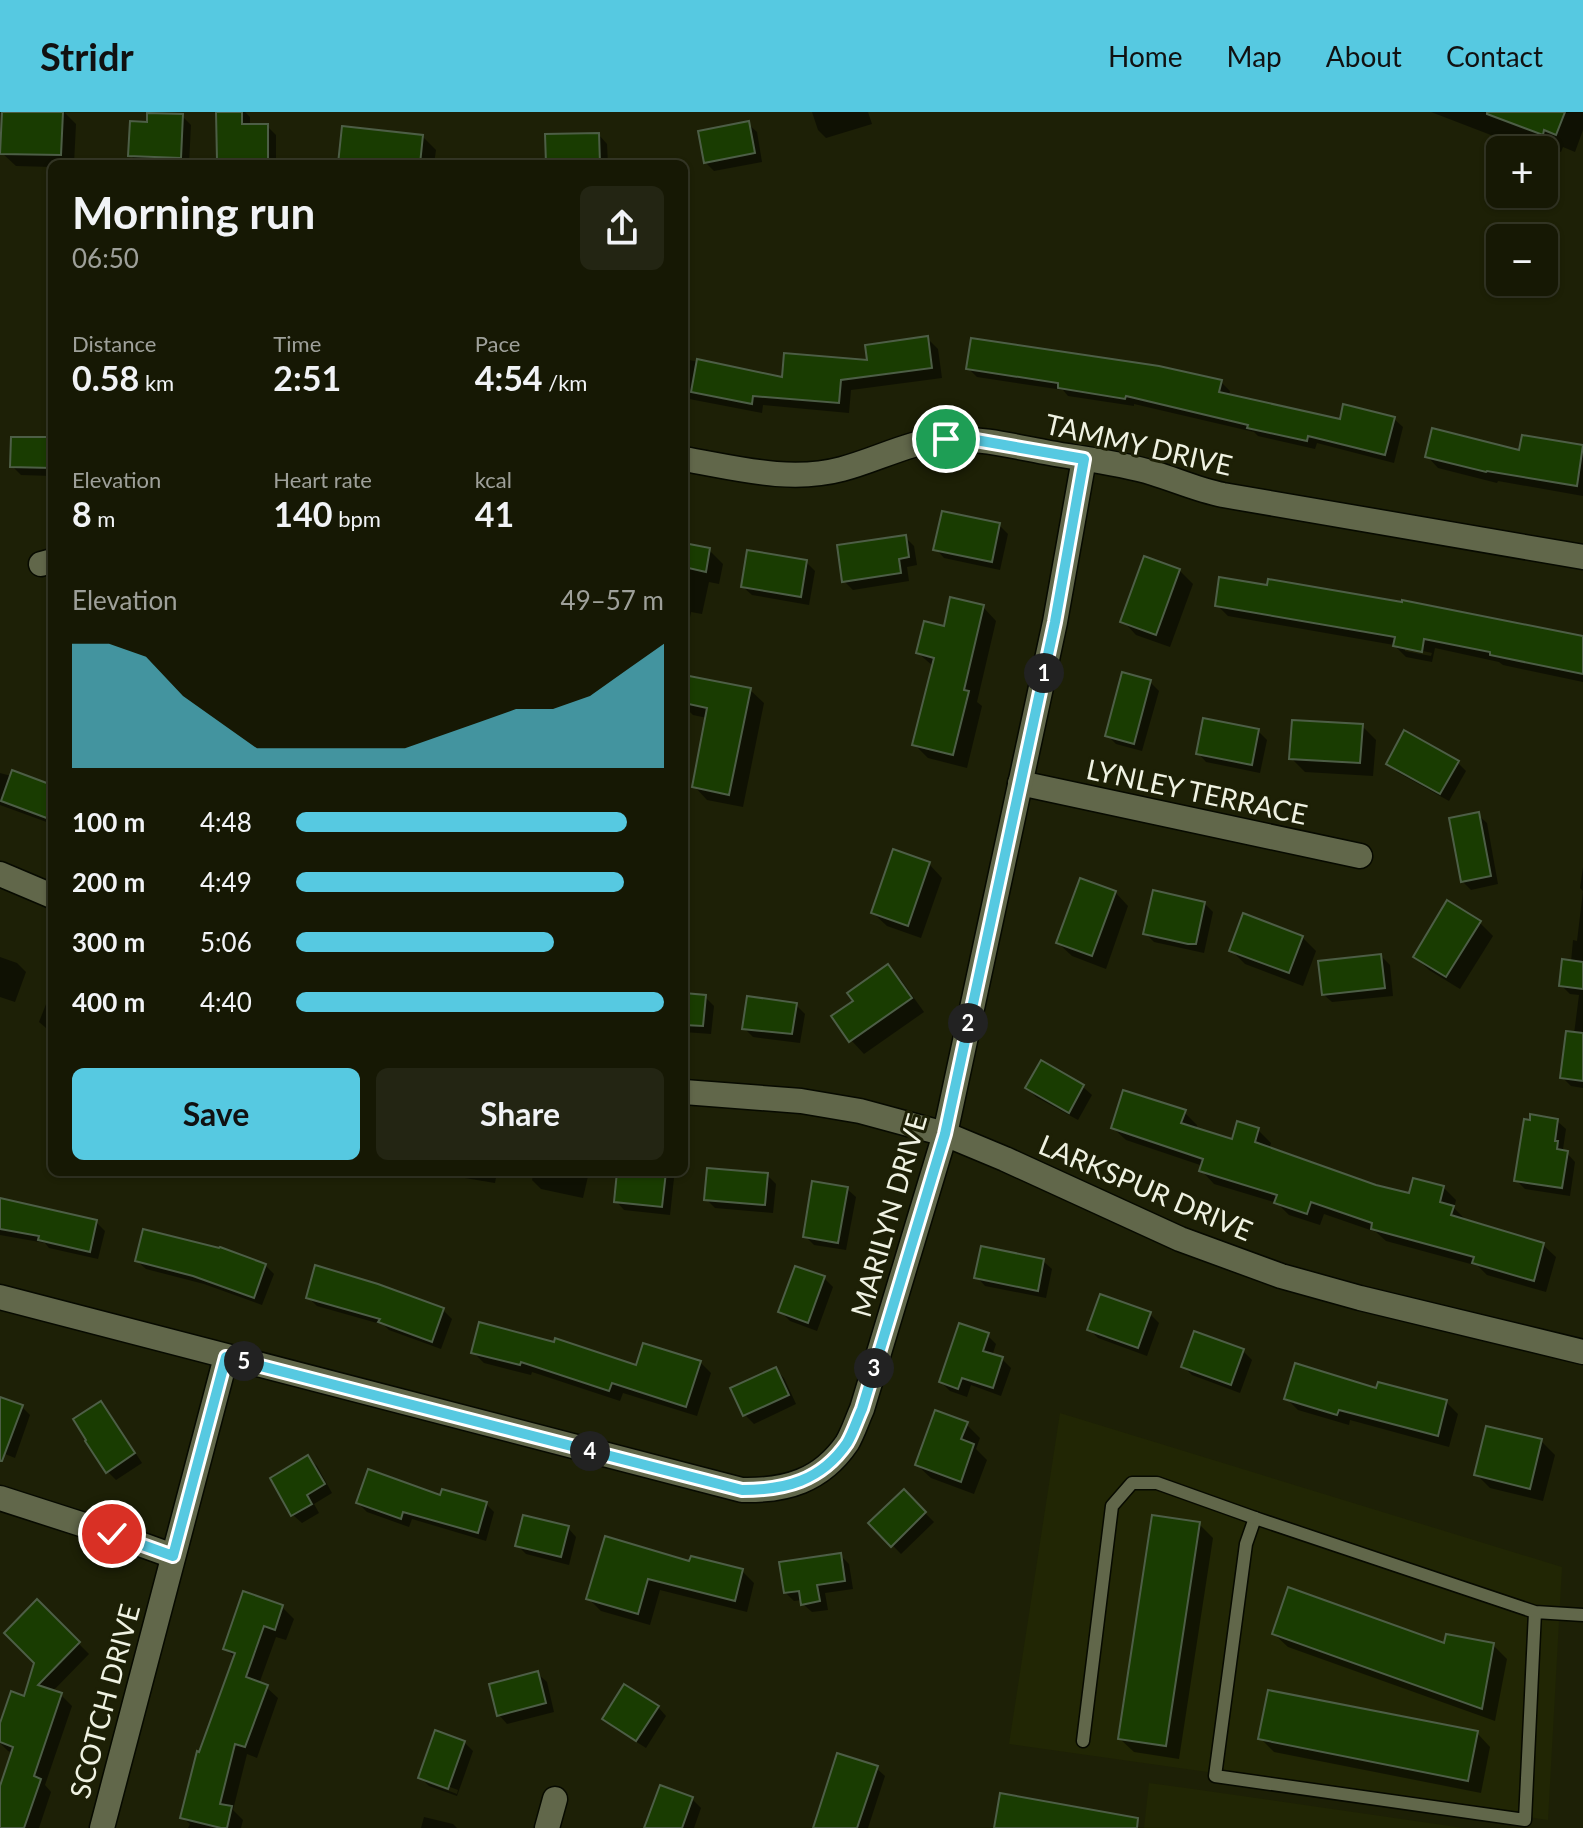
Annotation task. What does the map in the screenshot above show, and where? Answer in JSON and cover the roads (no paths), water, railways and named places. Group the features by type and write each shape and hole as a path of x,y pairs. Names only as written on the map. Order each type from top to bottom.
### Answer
{"street":[{"name":"TAMMY DRIVE","path":"688,460 754,471 810,475 839,470 927,441 970,439 1150,472 1223,495 1583,557"},
{"name":"MARILYN DRIVE","path":"0,1297 742,1490 768,1490 796,1484 816,1474 836,1458 848,1441 862,1409 945,1134 1055,622 1084,459"},
{"name":"LYNLEY TERRACE","path":"1020,783 1360,856"},
{"path":"0,874 48,894"},
{"name":"LARKSPUR DRIVE","path":"688,1092 801,1101 860,1111 945,1134 1180,1239 1281,1276 1583,1352"},
{"name":"SCOTCH DRIVE","path":"102,1828 226,1357"},
{"path":"0,1498 173,1556"},
{"path":"547,1828 555,1799"}],"lane":[{"path":"1083,1741 1112,1506 1132,1483 1157,1483 1535,1612 1583,1615"},
{"path":"1255,1518 1246,1544 1215,1776 1525,1820 1535,1612"}]}
